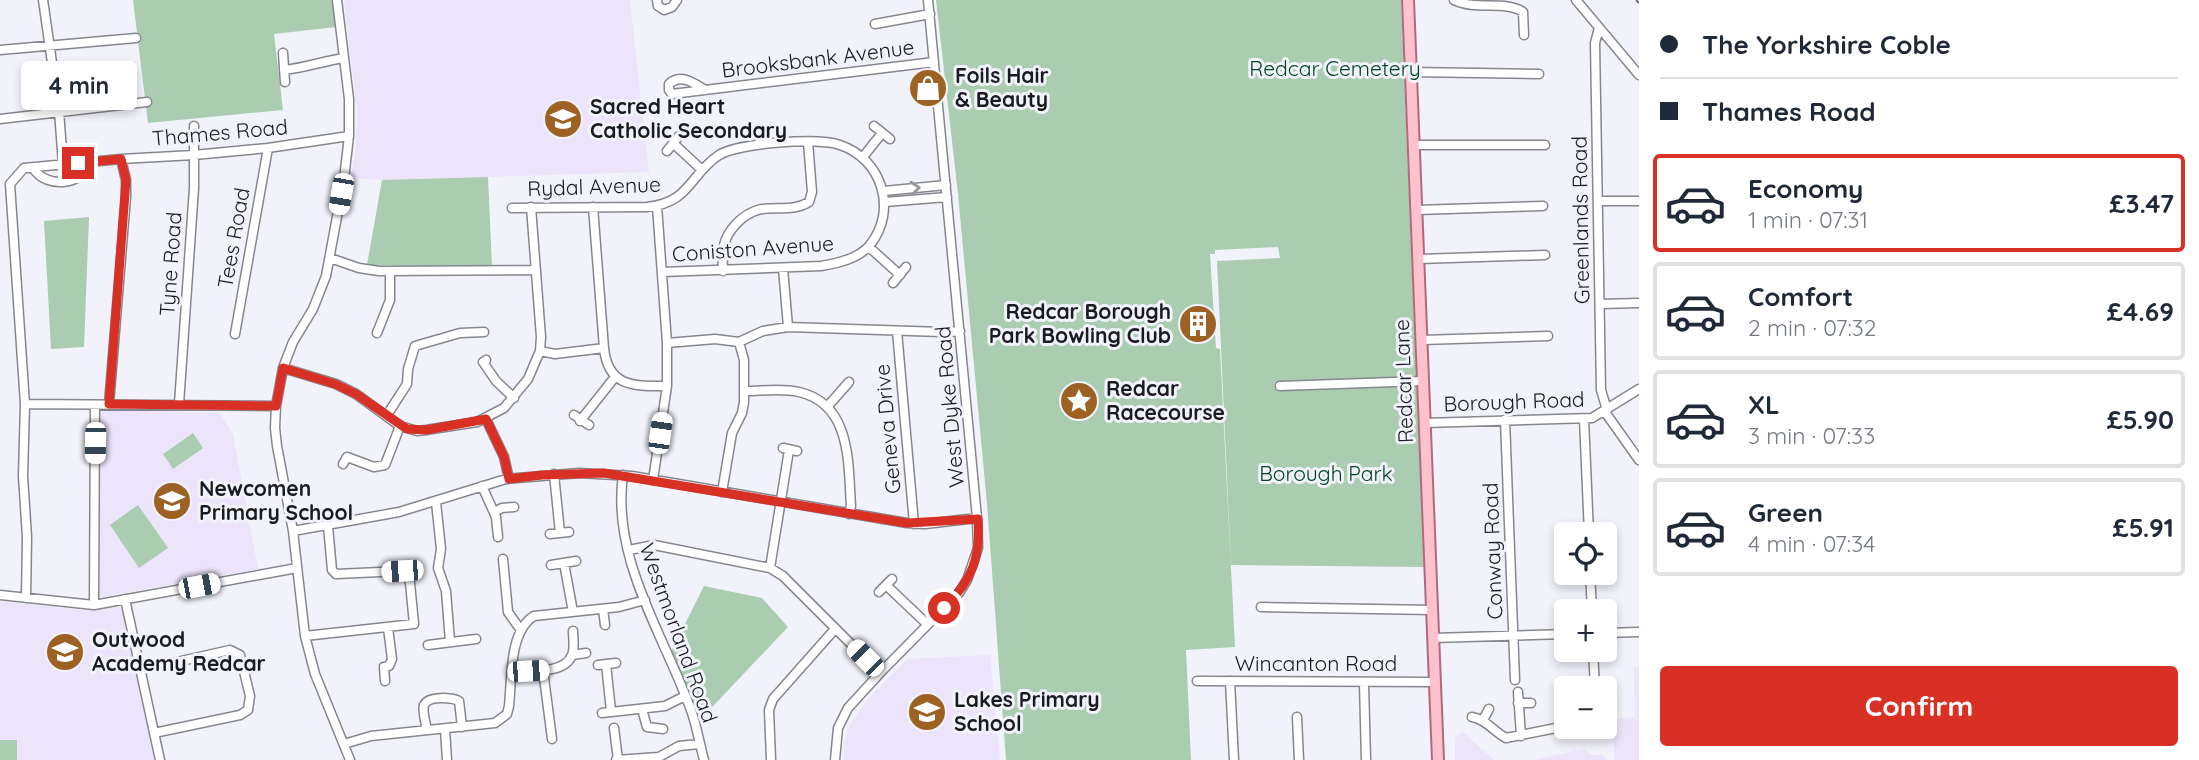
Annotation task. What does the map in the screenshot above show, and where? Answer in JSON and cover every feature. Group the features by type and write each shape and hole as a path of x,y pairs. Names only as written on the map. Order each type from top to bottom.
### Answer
{"main road":[{"name":"Redcar Lane","path":"1408,0 1438,760"}],"street":[{"path":"43,0 60,111 63,164"},
{"path":"337,0 349,99 349,136 323,288 293,342 283,368 276,406 277,446 293,531 305,636 315,674 350,760"},
{"path":"657,0 658,6 664,10 677,0"},
{"name":"West Dyke Road","path":"835,760 838,728 848,708 959,593 972,570 978,548 978,519 928,0"},
{"path":"1454,0 1471,4 1511,2 1522,12 1524,36"},
{"path":"1576,0 1639,75"},
{"path":"874,24 930,14"},
{"path":"1514,24 1524,24"},
{"name":"Greenlands Road","path":"1599,28 1595,43 1601,390 1606,411"},
{"path":"0,50 136,38"},
{"path":"283,53 285,82"},
{"path":"284,71 304,68 320,61 344,58"},
{"name":"Brooksbank Avenue","path":"705,90 934,62"},
{"path":"1411,72 1539,74"},
{"path":"0,118 146,102"},
{"name":"Tyne Road","path":"178,404 194,188 194,126"},
{"path":"874,126 890,139"},
{"path":"882,132 863,157 873,168 884,191 885,202 881,225 869,247 900,275"},
{"name":"Thames Road","path":"33,168 268,148 349,136"},
{"path":"667,151 679,136"},
{"path":"723,271 724,240 745,215 759,208 802,206 810,202 812,192 808,142"},
{"path":"673,143 702,170"},
{"name":"Rydal Avenue","path":"512,208 657,206 675,200 721,153 747,146 836,143 863,157"},
{"path":"1414,145 1545,145"},
{"name":"Tees Road","path":"234,334 268,148"},
{"path":"109,404 126,197 126,180 121,159"},
{"path":"26,598 24,404 10,184 24,168 33,168 37,174 52,182 76,180 90,169 93,161"},
{"path":"884,191 946,185"},
{"path":"885,202 947,197"},
{"path":"1598,201 1639,201"},
{"path":"593,206 607,364 615,377 631,385 667,386"},
{"path":"653,480 667,386 667,343 657,206"},
{"path":"1417,210 1543,206"},
{"path":"283,368 335,384 356,394 401,426 417,431 486,419 504,408 528,379 540,351 531,207"},
{"name":"Coniston Avenue","path":"662,272 783,268 838,263 869,247"},
{"path":"1419,259 1545,255"},
{"path":"330,258 359,268 390,271 536,270"},
{"path":"893,283 906,267"},
{"path":"783,268 788,327"},
{"path":"377,333 390,300 390,271"},
{"path":"1600,303 1639,303"},
{"path":"471,320 471,332"},
{"path":"667,343 715,339 739,342 763,331 788,327 960,331"},
{"name":"Geneva Drive","path":"897,331 914,524"},
{"path":"387,415 407,384 415,346 471,332 484,332"},
{"path":"1422,340 1548,336"},
{"path":"722,492 729,445 742,413 745,391 744,360 739,342"},
{"path":"540,351 555,354 604,348"},
{"path":"486,360 483,362 491,374 514,398"},
{"path":"581,420 615,377"},
{"path":"1280,386 1423,381"},
{"path":"827,407 849,382"},
{"name":"Borough Road","path":"1425,423 1584,419 1606,411 1639,389"},
{"path":"745,391 799,392 827,407 845,435 851,506 849,514"},
{"path":"24,404 276,406"},
{"path":"94,605 95,405"},
{"path":"1606,411 1639,460"},
{"path":"486,419 504,457 509,479"},
{"path":"1584,419 1588,522"},
{"name":"Conway Road","path":"1505,420 1515,680"},
{"path":"343,464 347,457 374,467 385,465 401,426"},
{"path":"770,568 790,450"},
{"path":"293,531 399,512 509,479 554,474 623,475 914,524 978,519"},
{"path":"554,474 559,533"},
{"name":"Westmorland Road","path":"623,475 623,533 635,576 692,714 704,760"},
{"path":"482,486 487,502 494,512 498,537"},
{"path":"436,502 441,550 438,568 445,584 450,642"},
{"path":"494,512 514,507"},
{"path":"305,636 414,624 407,574 402,571 336,574 332,570 328,526"},
{"path":"629,550 654,545 770,568 783,576 880,673"},
{"path":"503,559 508,612 520,629"},
{"path":"551,565 576,561"},
{"path":"564,563 573,612"},
{"path":"0,595 94,605 297,568"},
{"path":"493,572 504,571"},
{"path":"886,586 927,624"},
{"path":"125,599 160,760"},
{"path":"344,744 371,736 495,723 507,713 516,638 525,621 534,616 603,609 645,600"},
{"path":"1261,607 1432,610"},
{"path":"603,609 605,625"},
{"path":"385,681 384,667 389,666 392,659 388,628"},
{"path":"771,760 769,710 773,699 835,629"},
{"path":"572,655 573,631"},
{"path":"1617,633 1639,632"},
{"path":"1433,638 1554,634"},
{"path":"428,645 476,639"},
{"path":"141,670 230,650 237,651 250,696 248,709 240,715 154,733"},
{"path":"513,672 559,666 572,655 586,653"},
{"path":"616,663 602,664 606,712 665,706 685,696"},
{"path":"543,670 552,739"},
{"name":"Wincanton Road","path":"1197,681 1435,682"},
{"path":"1230,681 1234,760"},
{"path":"1364,683 1366,760"},
{"path":"1518,692 1521,736"},
{"path":"427,730 424,707 427,702 449,698 459,701 462,727"},
{"path":"1518,703 1531,703"},
{"path":"642,709 647,727 663,729"},
{"path":"1483,720 1489,709"},
{"path":"551,718 561,717"},
{"path":"1297,717 1299,760"},
{"path":"1472,717 1483,720 1503,736 1511,738 1554,729"},
{"path":"614,728 617,760 659,757 679,746 699,744"},
{"path":"444,729 447,760"}],"shaded area":[{"name":"Sacred Heart Catholic Secondary","path":"344,0 630,0 649,172 382,180 351,178 356,146 357,110"},
{"name":"Newcomen Primary School","path":"106,410 220,413 233,434 258,569 102,597 99,591 99,414"},
{"name":"Outwood Academy Redcar","path":"0,601 81,610 118,607 122,610 154,760 0,760"},
{"name":"Lakes Primary School","path":"990,655 1000,760 844,760 844,745 850,724 866,701 907,659"},
{"path":"1634,667 1639,667 1639,760 1615,760 1613,739 1617,739 1617,719 1635,717"},
{"path":"1463,732 1494,760 1455,760 1455,738"},
{"path":"1584,749 1591,755 1602,755 1608,760 1534,760"}],"green space":[{"path":"133,0 332,0 336,27 274,34 283,110 148,123"},
{"name":"Redcar Racecourse","path":"936,0 1401,0 1424,567 1231,565 1217,261 1280,258 1278,247 1215,250 1215,254 1210,254 1216,348 1220,349 1235,647 1186,650 1191,760 1006,760 987,504 958,194"},
{"path":"488,177 492,267 367,265 382,180"},
{"path":"89,217 84,347 51,349 44,221"},
{"path":"193,433 203,448 173,469 163,454"},
{"path":"138,505 168,548 139,568 110,525"},
{"path":"704,586 762,598 788,627 699,721 671,652"},
{"path":"0,740 17,740 17,760 0,760"}],"railway":[{"path":"1636,0 1639,3"}],"place":[{"name":"Foils Hair & Beauty","path":"928,88"},
{"name":"Sacred Heart Catholic Secondary","path":"563,119"},
{"name":"Redcar Borough Park Bowling Club","path":"1198,324"},
{"name":"Redcar Racecourse","path":"1079,401"},
{"name":"Newcomen Primary School","path":"172,501"},
{"name":"Outwood Academy Redcar","path":"65,652"},
{"name":"Lakes Primary School","path":"927,712"}],"route":[{"path":"78,163 121,159 126,180 109,404 276,406 283,368 335,384 356,394 407,429 426,430 486,419 504,457 509,479 604,473 907,523 978,519 978,548 972,570 959,593 944,608"}],"park label":[{"name":"Redcar Cemetery","path":"1335,69"},
{"name":"Borough Park","path":"1326,474"}]}
